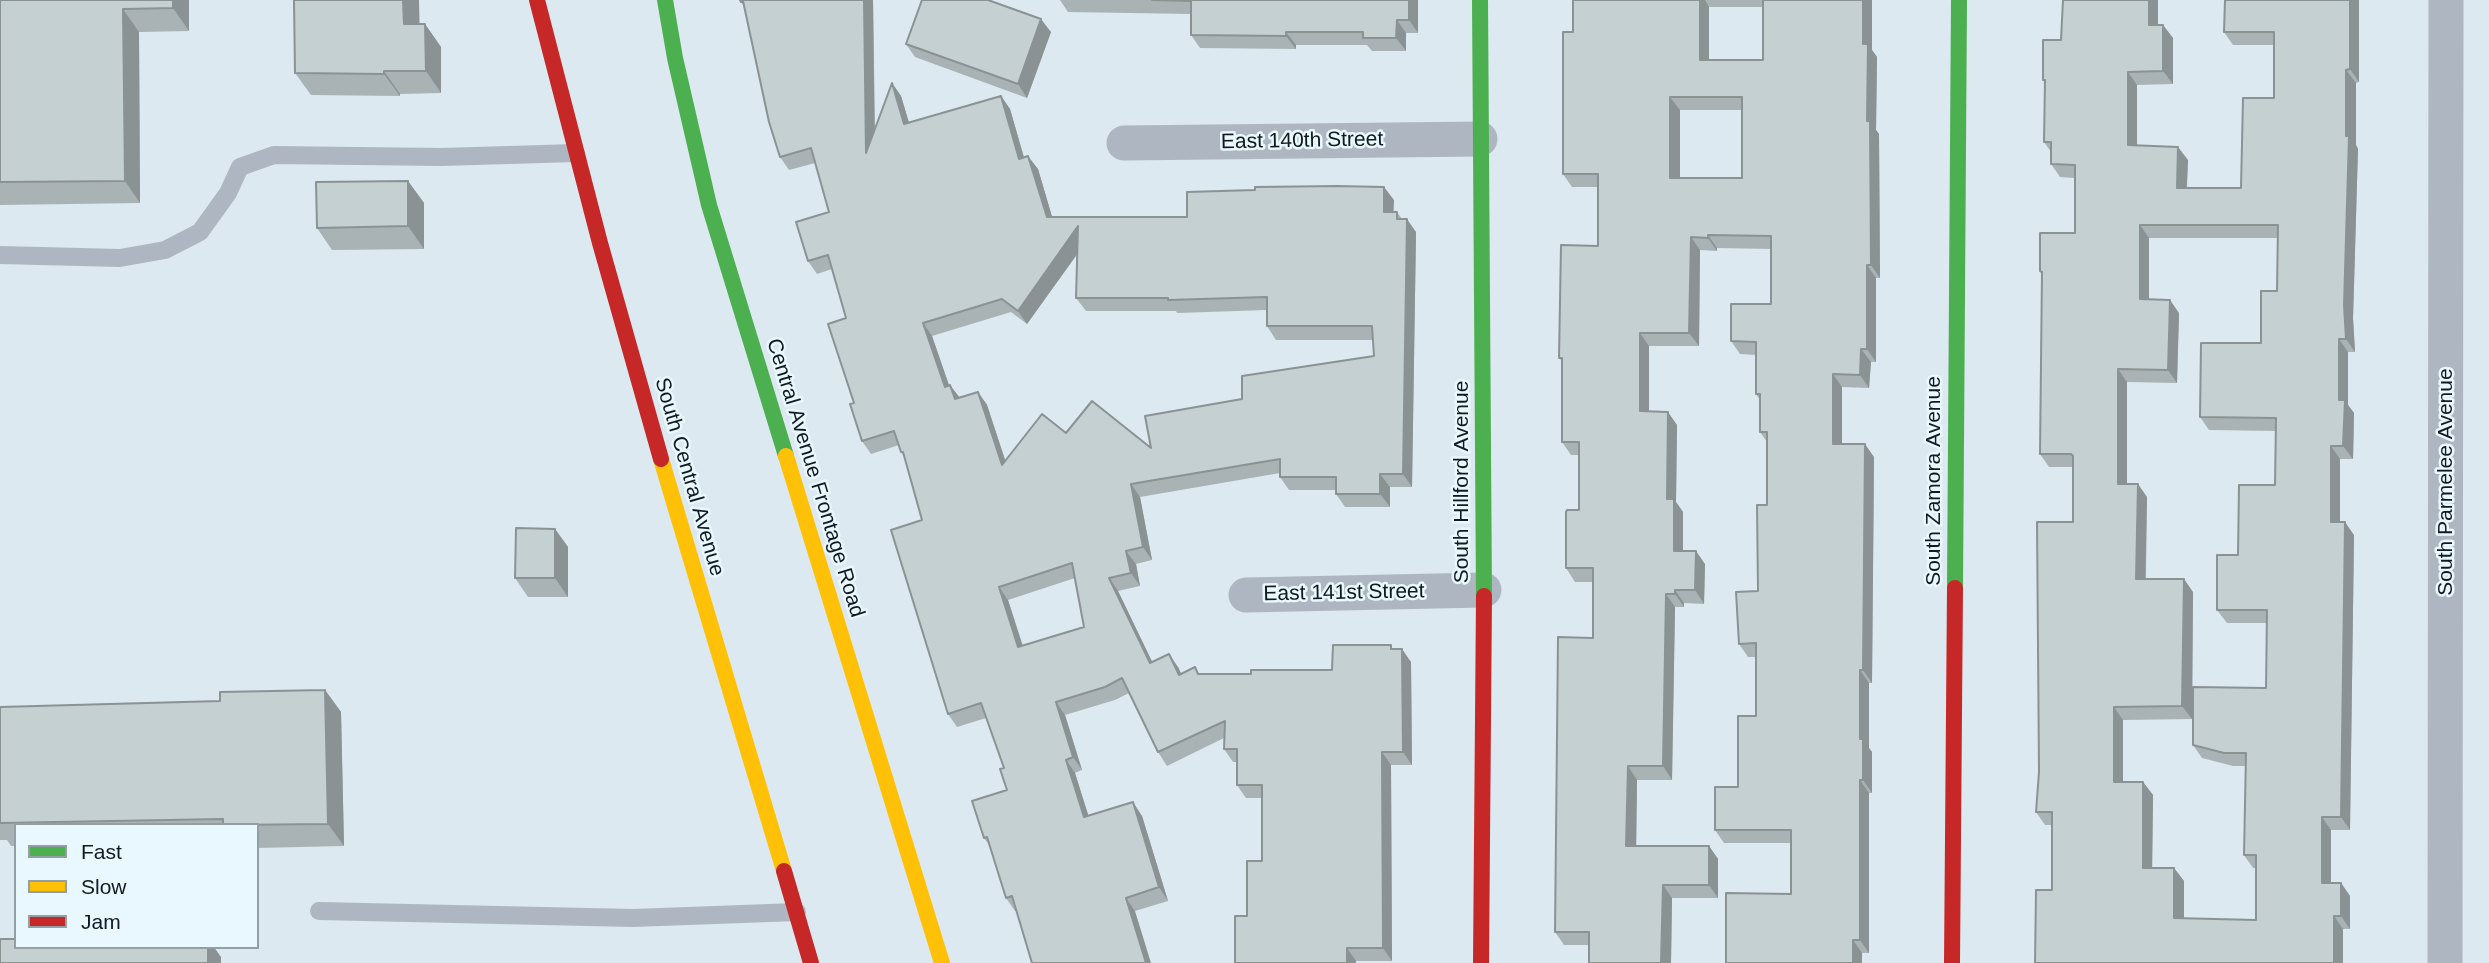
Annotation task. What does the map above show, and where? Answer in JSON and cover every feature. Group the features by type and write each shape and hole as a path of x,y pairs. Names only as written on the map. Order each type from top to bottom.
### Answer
{"street":[{"name":"South Central Avenue","path":"537,0 576,153 676,513 797,912 804,961"},
{"name":"Central Avenue Frontage Road","path":"665,0 675,58 709,205 942,963"},
{"name":"South Hillford Avenue","path":"1480,0 1484,590 1481,963"},
{"name":"South Zamora Avenue","path":"1952,963 1959,0"},
{"name":"South Parmelee Avenue","path":"2445,963 2446,0"},
{"name":"East 140th Street","path":"1124,143 1480,139"},
{"name":"East 141st Street","path":"1246,595 1484,590"}],"lane":[{"path":"0,255 120,258 165,250 200,232 228,193 240,167 274,155 441,157 576,153"},
{"path":"319,911 634,918 797,912"}],"building":[{"path":"0,0 173,0 173,8 123,9 125,181 0,182"},
{"path":"294,0 403,0 404,24 425,24 426,71 384,71 384,74 295,73"},
{"path":"740,0 864,0 866,153 892,83 904,124 1001,96 1019,159 1028,156 1047,217 1187,217 1187,192 1255,190 1255,187 1337,186 1384,187 1384,212 1397,212 1397,219 1407,219 1403,474 1380,474 1380,494 1336,494 1336,477 1280,477 1280,459 1131,484 1143,547 1126,551 1131,573 1109,578 1150,663 1169,654 1179,675 1195,667 1198,674 1251,674 1251,670 1332,670 1333,645 1391,645 1391,649 1402,649 1403,752 1382,752 1383,948 1347,948 1347,963 1235,963 1235,916 1247,916 1247,861 1262,861 1262,785 1237,785 1237,749 1224,749 1225,721 1158,752 1122,678 1105,687 1056,702 1073,757 1066,760 1084,817 1133,802 1159,887 1126,898 1146,963 1032,963 1012,896 1006,898 987,837 984,838 972,801 1007,790 1000,769 1004,768 981,703 948,714 891,530 922,520 903,452 894,431 862,441 850,404 854,403 828,324 846,318 828,255 808,261 796,222 829,212 811,148 780,157 769,122 743,1","holes":["1078,226 1076,298 1168,300 1267,297 1267,326 1372,326 1374,356 1242,376 1242,399 1145,416 1151,448 1092,401 1066,433 1042,414 1002,465 978,392 955,399 950,385 945,387 923,323 1002,299 1018,311","1072,563 1084,627 1018,647 999,587"]},
{"path":"922,0 988,0 1041,19 1018,84 906,44"},
{"path":"1152,0 1409,0 1409,20 1397,20 1396,38 1363,38 1363,32 1286,32 1286,36 1191,35 1191,1"},
{"path":"1573,0 1700,0 1700,60 1763,60 1763,0 1863,0 1863,44 1868,44 1867,121 1870,121 1871,265 1867,265 1867,349 1861,349 1860,375 1833,374 1833,444 1865,444 1863,670 1860,670 1863,780 1860,780 1860,940 1853,940 1853,963 1726,963 1726,893 1791,894 1791,830 1715,830 1715,787 1738,787 1738,716 1756,716 1756,643 1739,644 1736,592 1758,591 1757,505 1767,505 1767,432 1760,432 1760,394 1756,394 1756,342 1731,341 1731,304 1771,304 1771,236 1691,237 1689,333 1640,333 1640,411 1668,412 1667,499 1674,499 1674,551 1696,551 1695,590 1675,590 1675,594 1666,594 1663,766 1628,766 1626,846 1709,846 1709,885 1663,885 1661,963 1589,963 1589,932 1555,932 1558,637 1593,638 1593,568 1566,568 1566,512 1579,510 1579,442 1562,442 1562,358 1559,358 1561,245 1598,246 1598,174 1563,174 1563,32 1573,32","holes":["1670,97 1742,97 1742,178 1670,178"]},
{"path":"2063,0 2149,0 2149,25 2163,25 2163,71 2128,72 2128,145 2178,147 2177,188 2241,188 2243,98 2274,98 2274,32 2224,32 2225,0 2350,0 2350,69 2346,70 2346,136 2349,136 2344,305 2346,339 2339,339 2339,400 2345,400 2343,446 2331,446 2331,522 2345,522 2341,817 2322,817 2322,883 2341,883 2341,916 2334,916 2334,963 2035,963 2036,890 2052,890 2052,812 2036,812 2039,772 2037,522 2073,522 2073,456 2040,454 2040,233 2075,233 2075,165 2051,164 2051,142 2044,142 2043,40 2061,40","holes":["2140,225 2278,225 2277,291 2261,291 2261,343 2201,343 2200,417 2276,418 2275,485 2239,485 2238,555 2217,555 2217,610 2267,610 2266,688 2193,687 2193,745 2224,753 2246,753 2244,855 2256,855 2256,920 2174,918 2174,868 2143,868 2143,782 2114,782 2114,707 2182,706 2184,579 2136,579 2138,484 2118,484 2118,369 2168,370 2170,300 2140,299"]},
{"path":"408,181 408,226 317,228 316,182"},
{"path":"516,528 555,529 555,578 515,578"},
{"path":"325,690 328,824 223,823 223,819 0,823 0,707 220,701 220,692"},
{"path":"0,939 14,939 14,949 208,949 208,963 0,963"}],"traffic: fast":[{"path":"665,0 675,58 709,205 786,456"},
{"path":"1480,0 1484,596"},
{"path":"1955,588 1959,0"}],"traffic: slow":[{"path":"786,456 942,963"},
{"path":"661,459 784,871"}],"traffic: jam":[{"path":"537,0 600,243 661,459"},
{"path":"1952,963 1955,588"},
{"path":"1481,963 1484,596"},
{"path":"784,871 811,963"}]}
